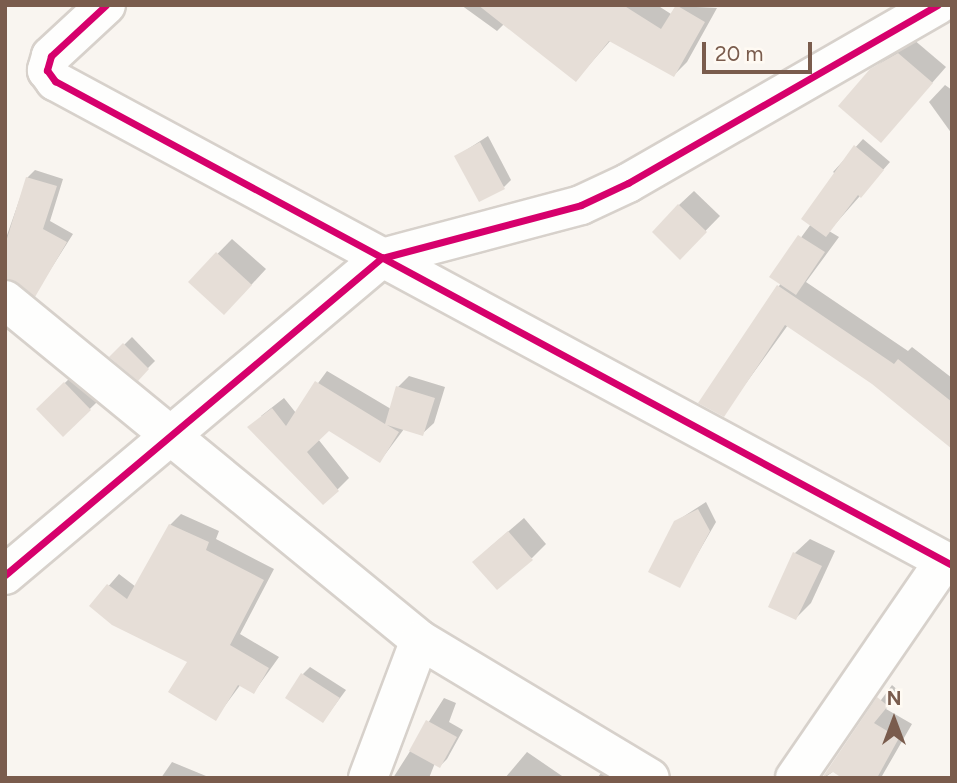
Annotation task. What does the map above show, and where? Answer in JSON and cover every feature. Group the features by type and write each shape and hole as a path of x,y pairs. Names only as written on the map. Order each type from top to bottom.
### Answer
{"street":[{"path":"106,5 51,56 47,70 55,81 948,563 794,778"},
{"path":"5,575 171,432 382,258 581,205 628,183 937,5"},
{"path":"5,300 171,432 420,640 650,778"},
{"path":"368,778 420,640"}],"building":[{"path":"478,5 623,5 661,29 676,5 705,22 674,77 609,41 576,82"},
{"path":"898,53 933,83 881,143 838,106 870,69"},
{"path":"480,142 505,189 479,202 454,156"},
{"path":"854,145 884,170 861,198 858,195 826,237 801,219"},
{"path":"26,177 57,186 43,229 67,242 35,297 5,279 5,245"},
{"path":"678,204 707,232 680,260 652,232"},
{"path":"798,235 825,252 796,295 769,277"},
{"path":"216,252 252,285 224,315 188,282"},
{"path":"777,285 894,364 898,359 952,402 952,449 872,384 785,325 724,417 698,403"},
{"path":"123,343 149,369 138,381 109,357"},
{"path":"315,381 385,424 396,386 435,398 423,436 387,425 399,432 380,463 329,431 307,452 339,491 323,505 247,427 272,408 286,426"},
{"path":"64,382 91,410 63,437 36,409"},
{"path":"698,509 710,531 680,588 648,572 674,521"},
{"path":"169,524 209,542 206,550 264,580 230,645 269,668 254,694 238,685 216,721 168,692 187,662 112,625 89,606 107,584 127,599"},
{"path":"508,531 533,560 497,590 472,562"},
{"path":"793,552 822,566 796,620 768,607"},
{"path":"301,673 340,698 323,723 285,698"},
{"path":"877,697 888,706 874,723 899,738 877,778 842,778 833,772 822,778"},
{"path":"426,720 457,737 440,768 409,751"}],"cycle path":[{"path":"106,5 51,56 47,70 55,81 952,565"},
{"path":"5,575 382,258 581,205 628,183 937,5"}]}
